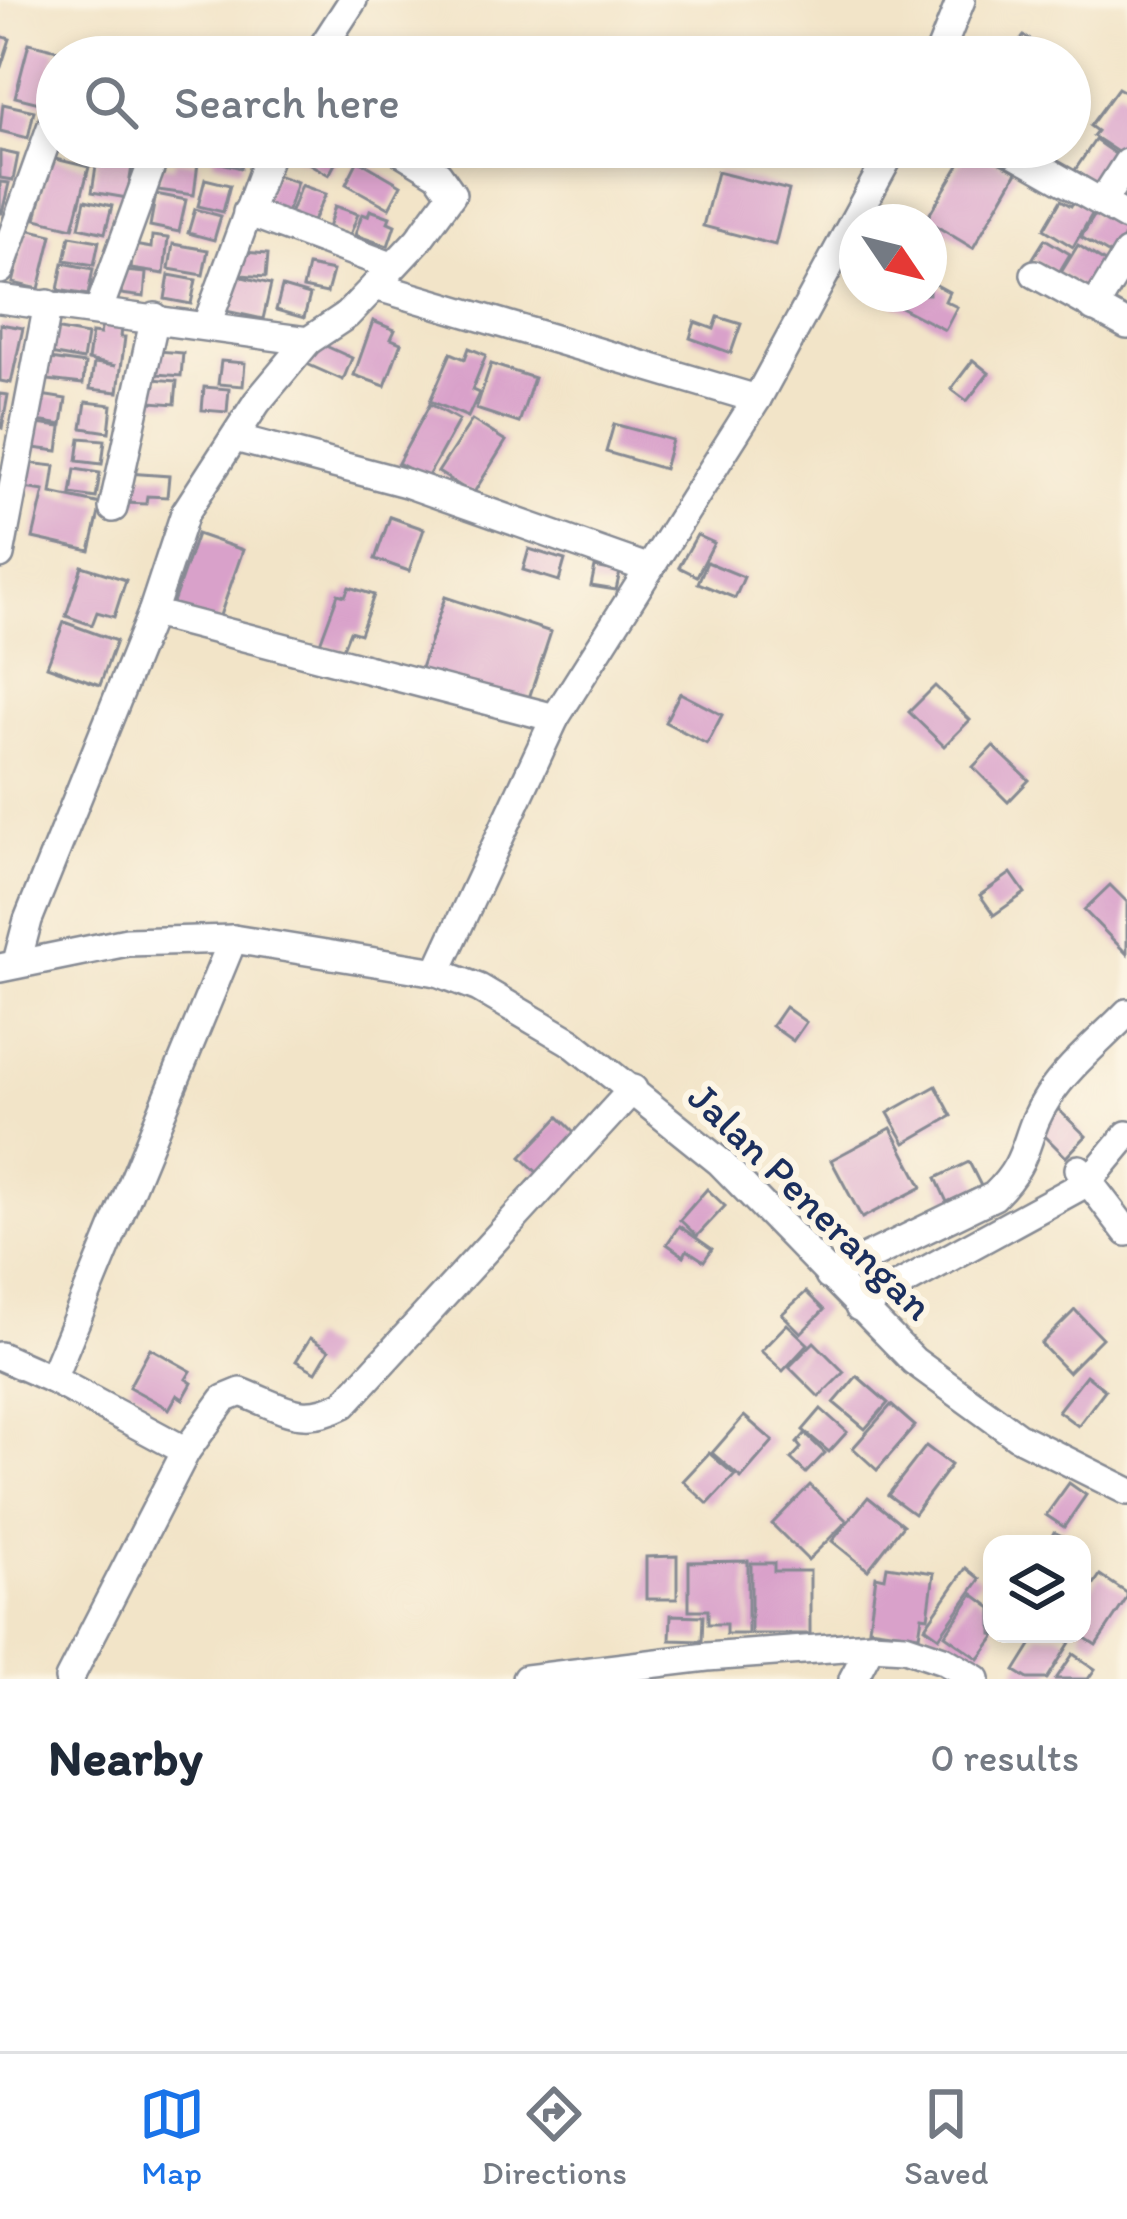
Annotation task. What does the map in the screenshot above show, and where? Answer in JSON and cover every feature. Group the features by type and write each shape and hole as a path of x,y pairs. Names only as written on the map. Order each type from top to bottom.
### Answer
{"street":[{"path":"330,36 353,0"},
{"path":"946,36 961,0"},
{"path":"1102,202 1127,163"},
{"path":"0,270 37,168"},
{"path":"98,312 150,168"},
{"path":"207,324 264,168"},
{"path":"9,965 152,613 185,513 257,402 308,340 347,314 418,240 452,194 428,168"},
{"path":"437,972 555,718 757,399 883,168"},
{"path":"1041,168 1127,217"},
{"path":"247,212 383,276 757,399"},
{"path":"1094,308 1127,254"},
{"path":"1036,274 1127,326"},
{"path":"0,299 308,340"},
{"path":"0,555 48,304"},
{"path":"113,508 155,317"},
{"path":"235,438 406,483 647,568"},
{"path":"152,613 555,718"},
{"path":"52,1379 233,939"},
{"name":"Jalan Penerangan","path":"9,965 128,942 233,939 437,972 511,1005 571,1042 720,1162 914,1361 1017,1436 1127,1491"},
{"path":"844,1292 994,1196 1026,1155 1034,1120 1050,1093 1127,1013"},
{"path":"69,1679 186,1451 224,1399 242,1392 306,1417 323,1415 344,1404 633,1089"},
{"path":"844,1292 985,1228 1083,1174 1118,1144"},
{"path":"1083,1174 1127,1232"},
{"path":"0,1356 186,1451"},
{"path":"853,1679 871,1645"},
{"path":"526,1679 706,1657 871,1645 905,1647 943,1660 976,1679"}],"building":[{"path":"0,36 10,39 1,67 0,67"},
{"path":"29,43 36,45 36,102 15,97"},
{"path":"1118,88 1127,93 1127,148 1122,155 1093,136 1097,131 1091,125"},
{"path":"3,104 34,111 28,138 0,131"},
{"path":"1095,140 1121,158 1098,185 1075,170 1091,168"},
{"path":"0,151 18,155 13,180 0,178"},
{"path":"49,168 89,168 73,228 36,219"},
{"path":"96,168 132,168 127,198 92,192"},
{"path":"161,168 197,168 194,195 158,190"},
{"path":"354,168 372,168 401,185 389,208 346,184"},
{"path":"957,168 1009,168 1017,172 973,248 947,233 947,204 936,204"},
{"path":"717,172 789,190 775,245 703,226"},
{"path":"273,174 297,182 286,217 261,209"},
{"path":"205,179 230,185 223,212 198,206"},
{"path":"0,182 9,183 2,213 0,213"},
{"path":"301,185 326,194 311,225 289,217"},
{"path":"156,194 186,200 179,232 150,226"},
{"path":"1075,199 1094,211 1073,247 1044,229 1061,200 1071,206"},
{"path":"85,200 112,206 105,233 79,227"},
{"path":"335,206 358,214 350,235 328,228"},
{"path":"195,209 221,216 214,240 188,233"},
{"path":"370,210 390,217 388,222 395,225 388,246 355,235 362,214 368,216"},
{"path":"1096,213 1127,232 1113,256 1081,237"},
{"path":"27,229 52,235 39,289 13,283"},
{"path":"70,236 99,241 94,265 65,260"},
{"path":"152,236 168,238 164,274 131,269 134,245 151,248"},
{"path":"1045,239 1070,254 1058,274 1033,258"},
{"path":"173,244 208,250 203,275 169,269"},
{"path":"1078,245 1108,264 1090,292 1060,274"},
{"path":"243,252 268,254 266,277 241,275"},
{"path":"63,263 93,269 88,295 58,290"},
{"path":"308,266 333,271 327,293 303,288"},
{"path":"123,271 146,273 144,297 121,294"},
{"path":"169,275 196,280 191,304 165,299"},
{"path":"234,275 271,284 263,319 226,311"},
{"path":"282,287 310,295 304,318 276,310"},
{"path":"947,302 957,307 945,330 910,312 947,312"},
{"path":"718,317 741,324 731,353 690,338 695,322 714,329"},
{"path":"373,321 395,330 391,339 401,343 385,386 354,375"},
{"path":"0,324 23,328 11,383 0,381"},
{"path":"102,325 122,328 121,337 125,337 118,392 90,389 94,363 116,366 88,360 92,333 100,334"},
{"path":"54,329 87,335 83,360 50,354"},
{"path":"317,342 352,358 343,380 307,364"},
{"path":"469,348 486,355 472,390 479,393 468,417 430,401 451,353 465,359"},
{"path":"158,351 183,353 181,376 156,374"},
{"path":"50,359 85,364 83,384 48,380"},
{"path":"973,360 989,373 967,401 951,389"},
{"path":"221,361 245,363 243,386 218,384"},
{"path":"491,364 534,378 519,423 476,409"},
{"path":"153,379 177,381 175,404 150,402"},
{"path":"204,387 229,389 227,412 202,410"},
{"path":"0,394 8,395 2,428 0,427"},
{"path":"41,395 66,399 62,425 37,421"},
{"path":"86,402 112,405 109,432 82,428"},
{"path":"430,404 459,420 427,478 398,463"},
{"path":"472,420 506,441 473,494 438,472"},
{"path":"36,424 61,427 58,451 33,448"},
{"path":"614,424 672,440 664,469 606,452"},
{"path":"80,438 105,440 102,464 77,461"},
{"path":"28,463 55,466 51,493 101,504 90,551 33,538 44,491 24,488"},
{"path":"75,469 100,473 96,498 71,494"},
{"path":"127,473 169,476 167,497 147,496 146,504 125,503"},
{"path":"390,517 424,529 409,571 375,559"},
{"path":"197,534 243,550 217,624 171,608"},
{"path":"697,535 714,543 697,576 679,567"},
{"path":"529,549 565,560 559,581 523,570"},
{"path":"707,562 744,577 735,598 698,583"},
{"path":"82,566 126,580 114,617 97,612 92,625 66,616"},
{"path":"595,567 620,572 616,590 591,586"},
{"path":"349,587 374,595 360,634 350,631 342,651 320,643 338,594 345,596"},
{"path":"445,597 551,632 525,710 419,674"},
{"path":"64,622 116,641 100,685 47,666"},
{"path":"935,686 970,720 944,746 909,712"},
{"path":"680,693 722,715 707,744 665,722"},
{"path":"993,746 1029,780 1008,802 973,767"},
{"path":"1011,873 1025,893 994,915 980,895"},
{"path":"1110,885 1127,902 1127,954 1084,910"},
{"path":"785,1007 806,1022 793,1041 772,1026"},
{"path":"936,1086 952,1116 905,1143 888,1113"},
{"path":"1058,1109 1086,1136 1066,1157 1039,1130"},
{"path":"559,1117 579,1137 542,1177 521,1157"},
{"path":"891,1128 922,1187 862,1218 831,1160"},
{"path":"969,1162 981,1186 947,1202 936,1178"},
{"path":"707,1189 725,1206 697,1236 680,1220"},
{"path":"679,1226 712,1249 704,1261 687,1250 684,1256 667,1244"},
{"path":"806,1292 824,1310 801,1333 782,1314"},
{"path":"1075,1310 1102,1338 1068,1372 1041,1344"},
{"path":"787,1324 808,1344 783,1371 761,1351"},
{"path":"310,1338 329,1350 316,1372 296,1361"},
{"path":"814,1342 844,1372 819,1397 789,1367"},
{"path":"150,1348 191,1371 186,1379 192,1383 183,1399 177,1395 169,1409 129,1387"},
{"path":"1086,1375 1105,1390 1078,1426 1058,1411"},
{"path":"857,1376 888,1403 865,1429 834,1403"},
{"path":"891,1405 915,1426 877,1470 853,1448"},
{"path":"821,1409 847,1432 829,1452 803,1430"},
{"path":"744,1416 773,1441 741,1478 712,1453"},
{"path":"805,1434 825,1453 806,1473 791,1459"},
{"path":"926,1446 951,1465 914,1514 888,1495"},
{"path":"709,1453 735,1475 708,1504 683,1481"},
{"path":"1069,1483 1086,1495 1064,1527 1046,1515"},
{"path":"810,1485 847,1521 808,1560 772,1524"},
{"path":"868,1497 903,1525 868,1570 832,1541"},
{"path":"677,1556 677,1599 646,1599 646,1557"},
{"path":"748,1561 748,1634 726,1634 726,1624 708,1624 708,1610 689,1610 689,1562"},
{"path":"751,1563 774,1563 774,1571 810,1571 810,1634 751,1634"},
{"path":"887,1566 934,1573 928,1617 922,1616 919,1635 869,1628 876,1576 885,1578"},
{"path":"966,1568 980,1579 939,1637 925,1627"},
{"path":"1100,1575 1127,1593 1096,1645 1091,1642 1091,1588"},
{"path":"973,1594 983,1601 983,1643 991,1643 979,1659 945,1635"},
{"path":"671,1615 703,1616 702,1641 670,1640"},
{"path":"1032,1643 1070,1643 1047,1679 1028,1679 1015,1671"},
{"path":"1073,1654 1095,1669 1088,1679 1056,1679"}]}
